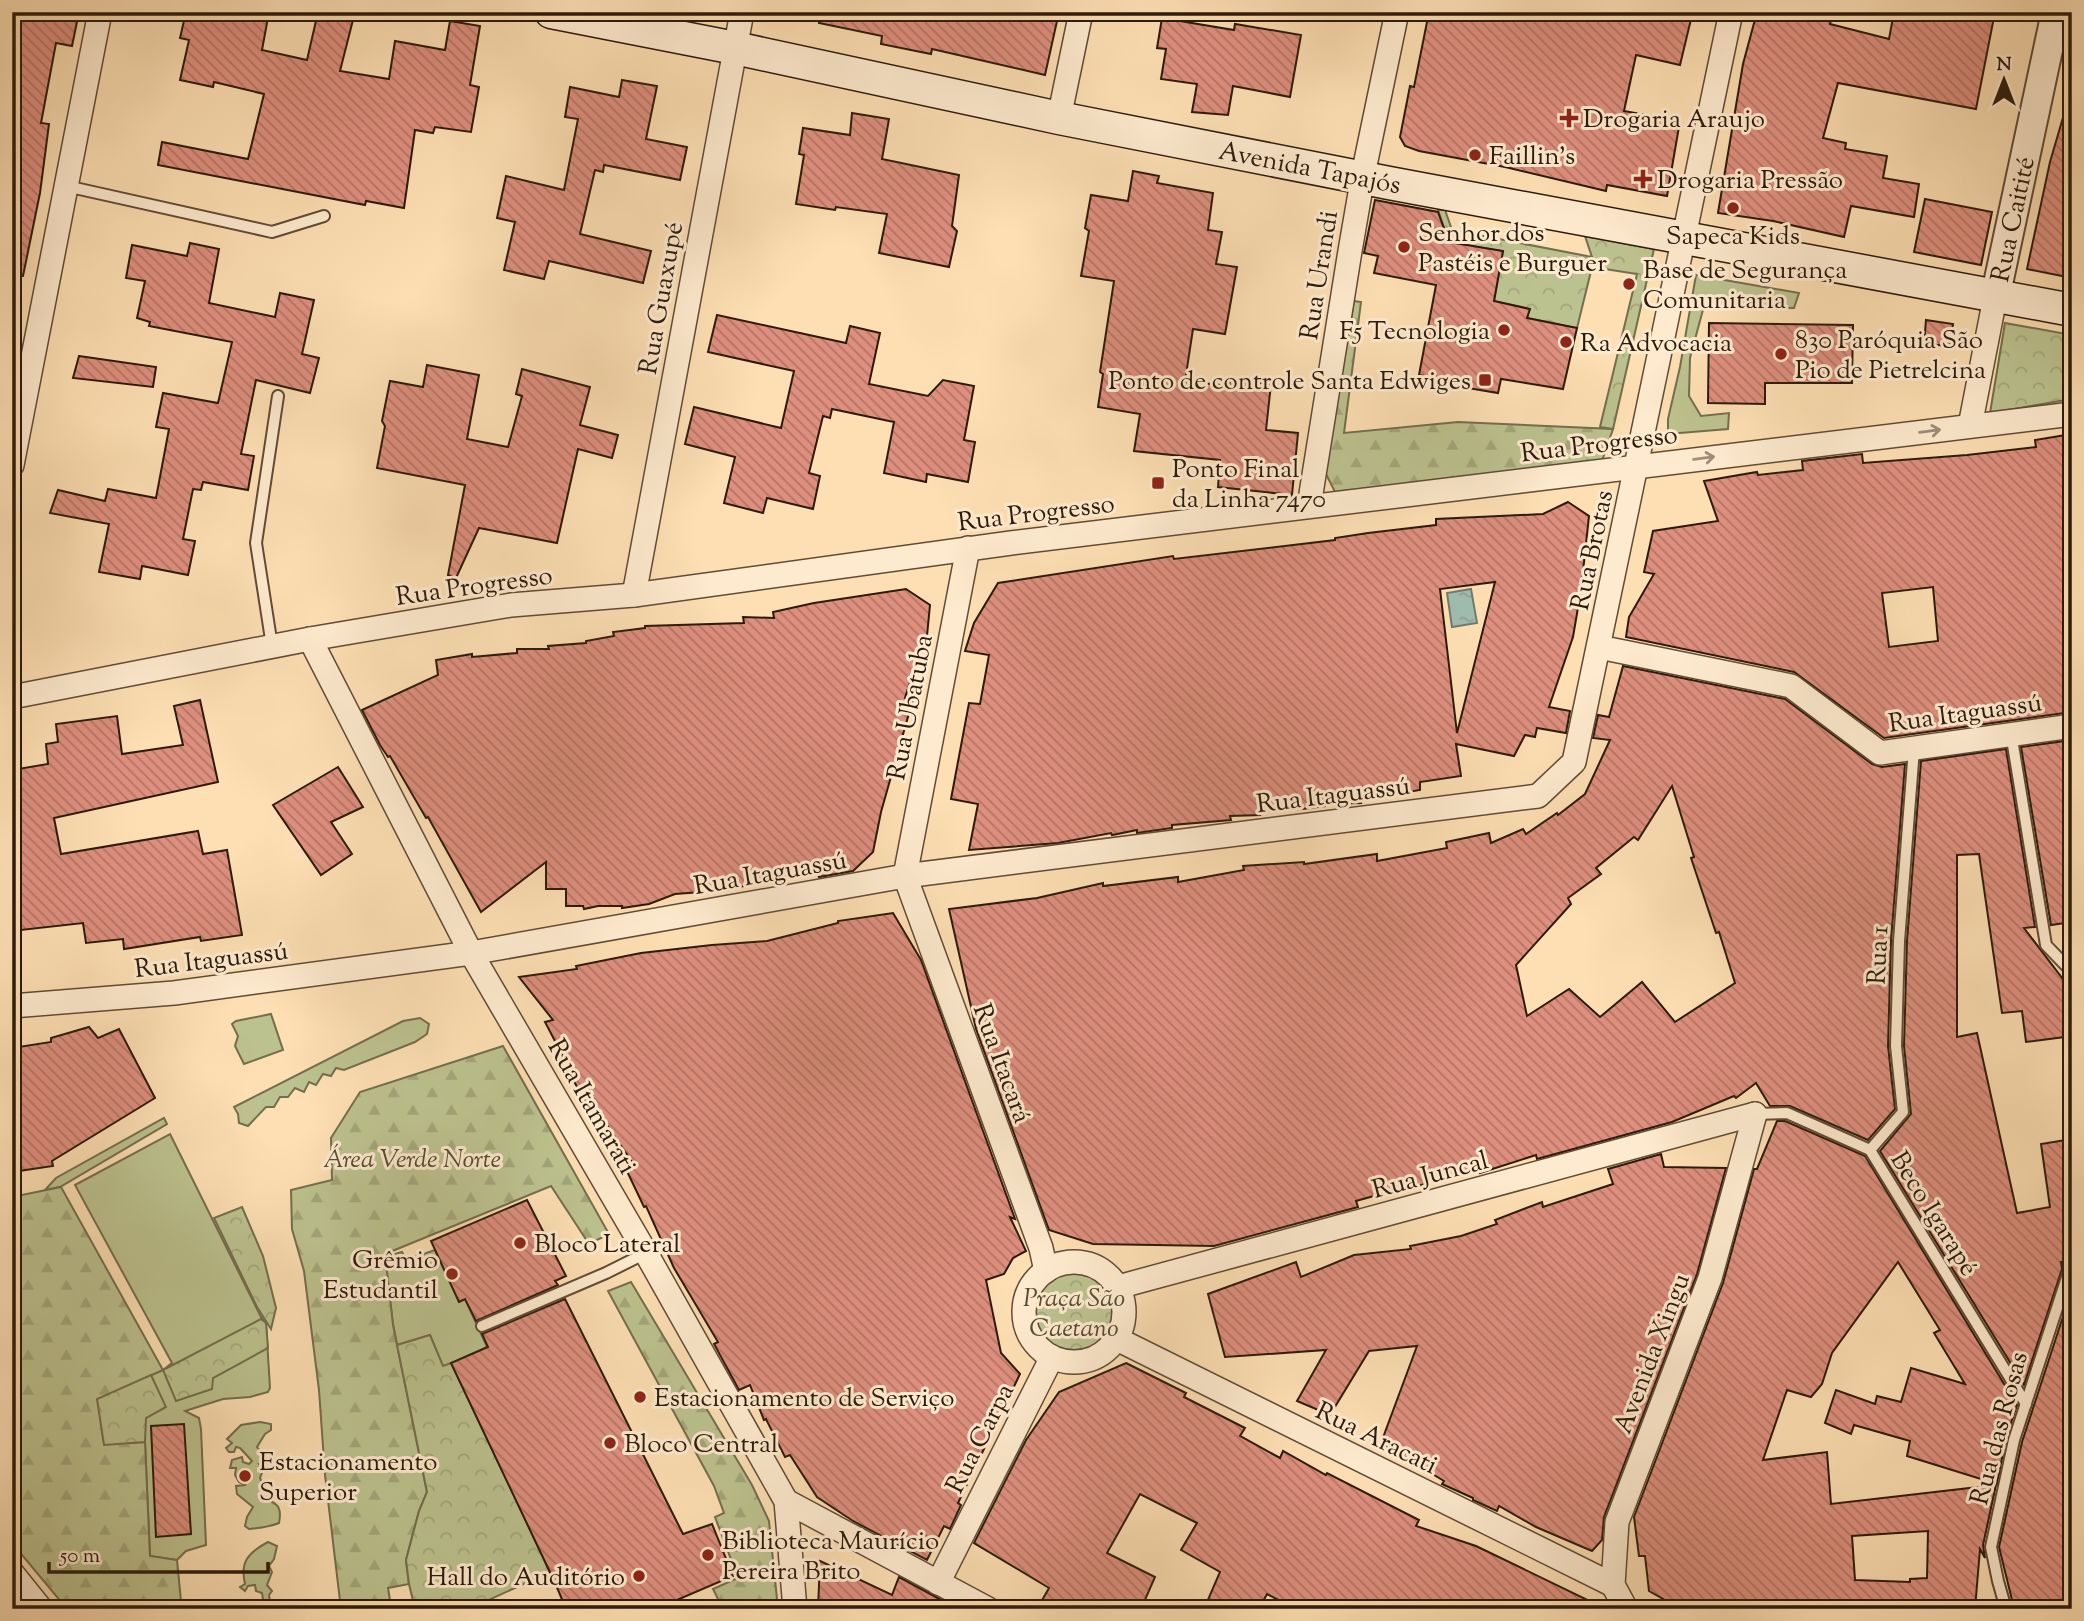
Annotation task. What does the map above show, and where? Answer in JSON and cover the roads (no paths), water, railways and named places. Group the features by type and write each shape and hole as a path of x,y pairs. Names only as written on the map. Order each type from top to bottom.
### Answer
{"main road":[{"name":"Avenida Tapajós","path":"551,12 735,48 1059,118 1363,178 1995,298 2072,310"}],"street":[{"path":"13,455 100,12"},
{"name":"Rua Guaxupé","path":"634,595 743,12"},
{"path":"1059,118 1081,12"},
{"name":"Rua Urandi","path":"1309,506 1363,178 1397,12"},
{"name":"Rua Brotas","path":"1538,796 1574,762 1731,12"},
{"name":"Rua Caitité","path":"1970,426 2056,12"},
{"name":"Rua Progresso","path":"12,697 310,639 511,606 634,595 968,548 2072,414"},
{"name":"Rua Ubatuba","path":"905,876 968,548"},
{"name":"Rua Itamarati","path":"310,639 471,953 646,1252 786,1501 795,1609"},
{"name":"Rua Itaguassú","path":"1599,646 1791,686 1880,753 2072,726"},
{"name":"Rua Itaguassú","path":"12,1006 174,993 471,953 905,876 1538,796"},
{"name":"Rua Itacará","path":"905,876 1037,1235 1046,1271"},
{"name":"Rua Juncal","path":"1118,1287 1755,1114"},
{"name":"Avenida Xingu","path":"1613,1585 1617,1522 1710,1278 1755,1114"},
{"path":"1077,1262 1094,1266 1108,1274 1118,1287 1124,1300 1125,1314 1122,1327 1107,1351 1087,1360 1065,1361 1052,1357 1038,1346 1028,1332 1024,1315 1026,1298 1033,1283 1046,1271 1061,1264 1077,1262"},
{"name":"Rua Aracati","path":"1116,1339 1613,1585"},
{"name":"Rua Carpa","path":"938,1583 1052,1357"},
{"path":"786,1501 988,1609"},
{"path":"12,1573 41,1609"},
{"path":"1613,1585 1626,1609"}],"lane":[{"path":"66,186 272,232 324,216"},
{"path":"272,646 256,543 278,396"},
{"path":"2011,733 2046,945 2072,972"},
{"name":"Rua 1","path":"1870,1150 1903,1112 1896,1046 1899,941 1914,749"},
{"name":"Beco Igarapé","path":"1755,1114 1787,1113 1870,1150 2025,1404"},
{"path":"482,1326 606,1273 646,1252"},
{"name":"Rua das Rosas","path":"2006,1609 1991,1547 2014,1440 2072,1262"}],"water":[{"path":"1471,589 1477,623 1452,627 1447,593"}],"place":[{"name":"Drogaria Araujo","path":"1569,118"},
{"name":"Faillin's","path":"1475,155"},
{"name":"Drogaria Pressão","path":"1643,179"},
{"name":"Sapeca Kids","path":"1733,208"},
{"name":"Senhor dos Pastéis e Burguer","path":"1404,247"},
{"name":"Base de Segurança Comunitaria","path":"1629,284"},
{"name":"F5 Tecnologia","path":"1504,330"},
{"name":"Ra Advocacia","path":"1566,342"},
{"name":"830 Paróquia São Pio de Pietrelcina","path":"1781,354"},
{"name":"Ponto de controle Santa Edwiges","path":"1485,380"},
{"name":"Ponto Final da Linha 7470","path":"1158,483"},
{"name":"Bloco Lateral","path":"520,1243"},
{"name":"Grêmio Estudantil","path":"452,1274"},
{"name":"Estacionamento de Serviço","path":"640,1397"},
{"name":"Bloco Central","path":"610,1443"},
{"name":"Estacionamento Superior","path":"245,1476"},
{"name":"Biblioteca Maurício Pereira Brito","path":"708,1555"},
{"name":"Hall do Auditório","path":"639,1576"}],"park label":[{"name":"Área Verde Norte","path":"412,1158"},
{"name":"Praça São Caetano","path":"1074,1312"}]}
